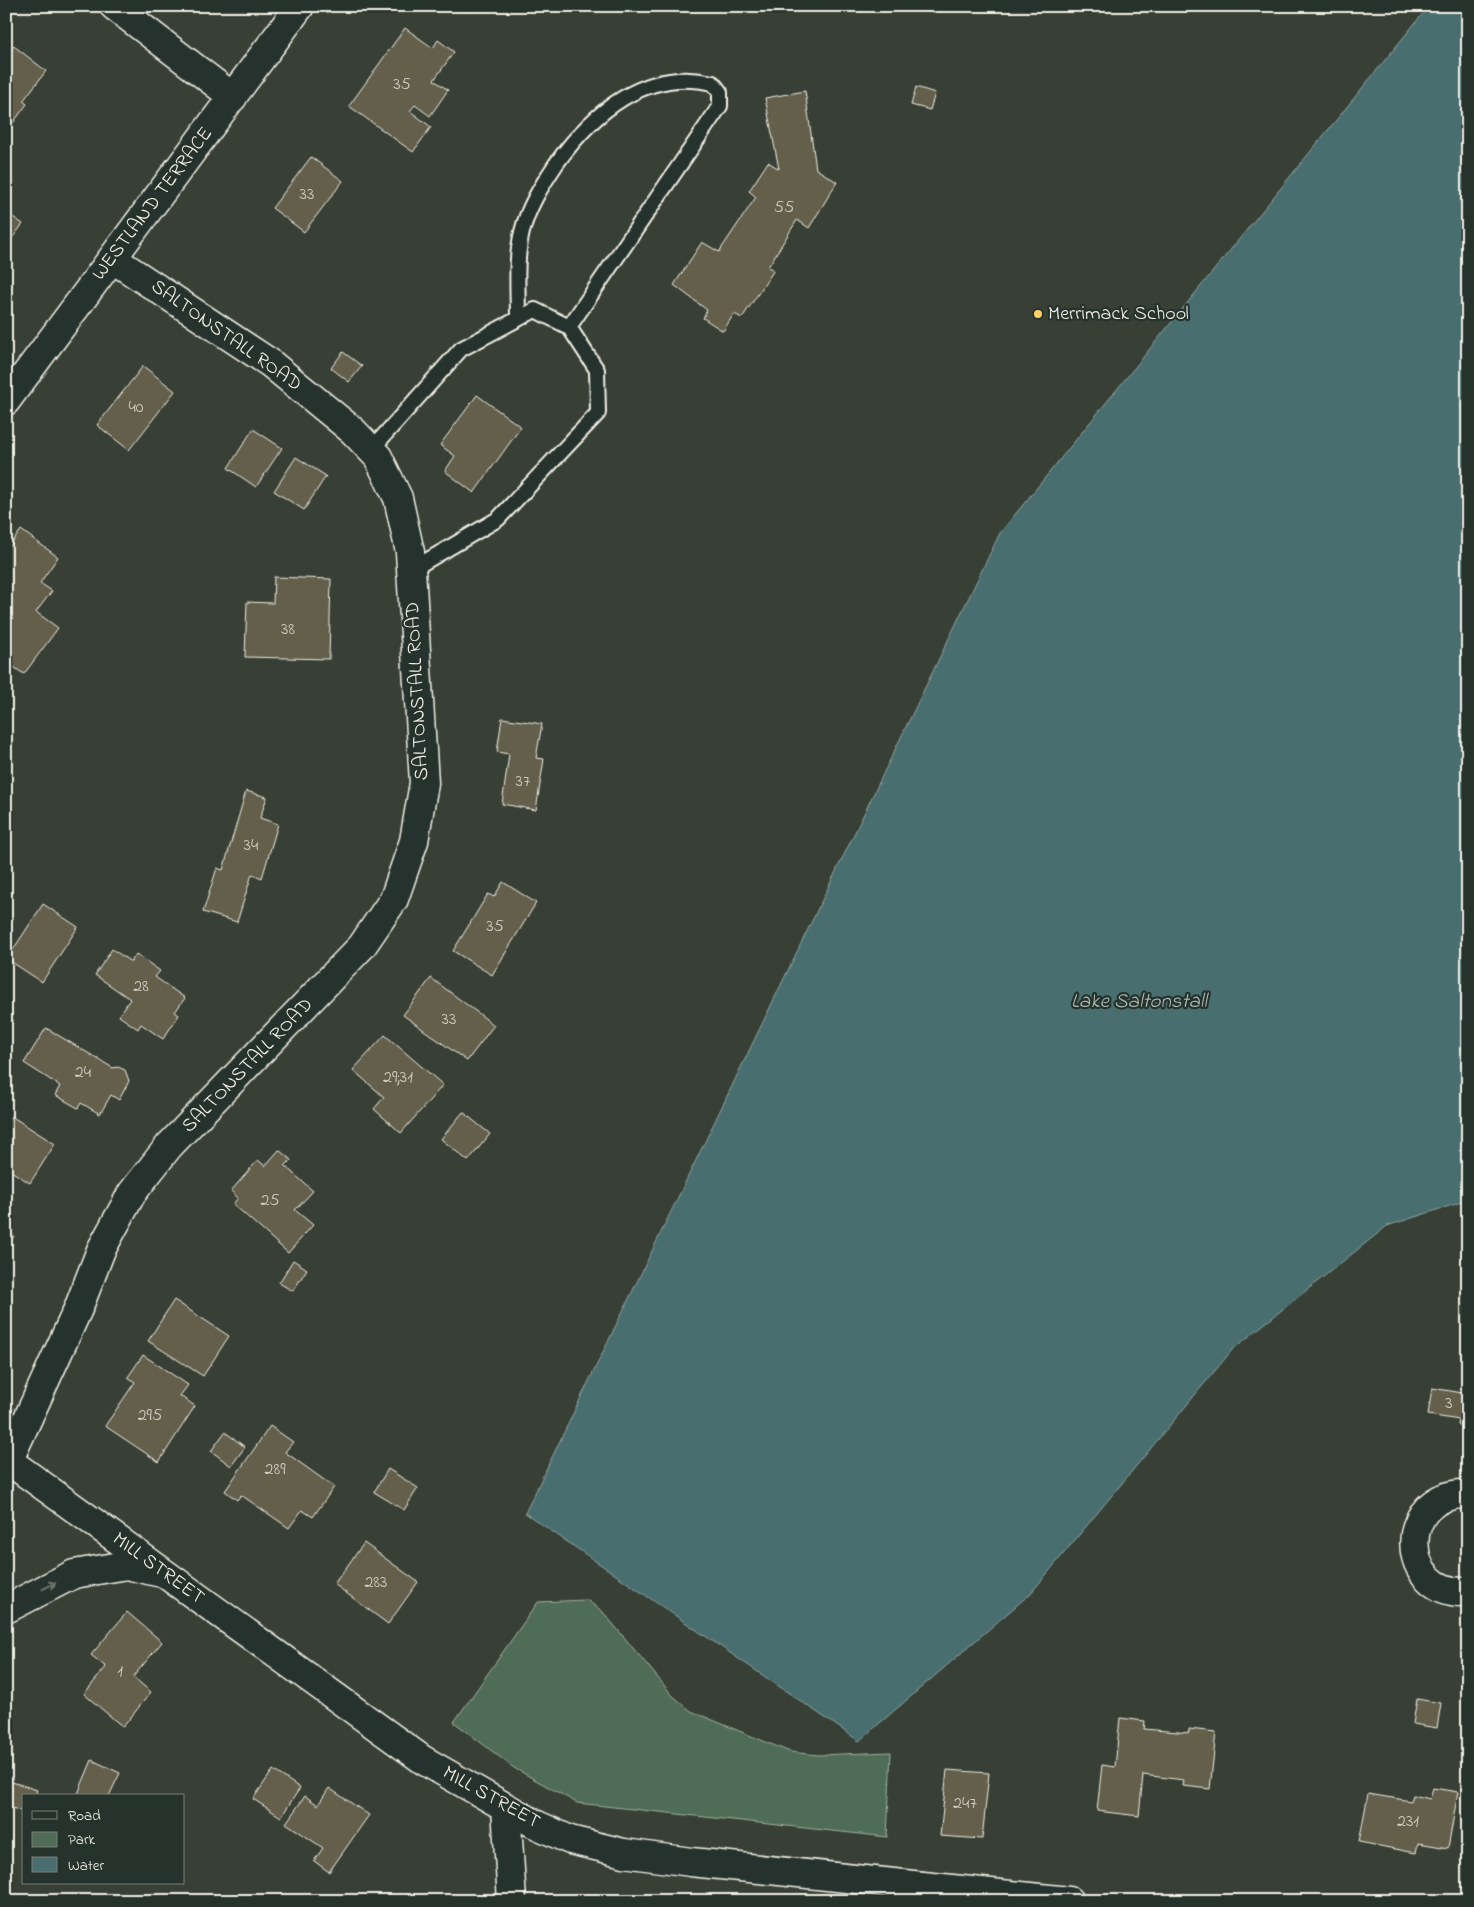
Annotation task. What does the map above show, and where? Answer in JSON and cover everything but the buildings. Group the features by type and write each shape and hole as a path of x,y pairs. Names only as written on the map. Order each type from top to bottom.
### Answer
{"street":[{"path":"114,6 233,97"},
{"name":"WESTLAND TERRACE","path":"6,401 300,6"},
{"name":"SALTONSTALL ROAD","path":"7,1462 78,1309 101,1250 132,1193 169,1146 362,946 394,899 414,841 424,783 410,552 398,498 378,457 353,431 270,363 112,259"},
{"name":"MILL STREET","path":"7,1462 423,1760 506,1808 570,1840 624,1853 837,1879 1069,1901"},
{"path":"1468,1494 1448,1496 1433,1504 1421,1516 1414,1532 1413,1547 1417,1562 1425,1575 1436,1585 1451,1591 1468,1592"},
{"path":"6,1609 74,1574 127,1565 164,1573"},
{"path":"506,1808 512,1901"}],"lane":[{"path":"518,319 521,233 542,184 575,138 621,97 654,83 696,79 713,83 720,92 720,106 569,327"},
{"path":"371,450 461,349 534,310 569,327 597,370 598,413 498,519 411,570"}],"green space":[{"path":"587,1600 603,1612 673,1696 691,1711 790,1752 818,1755 891,1752 887,1837 577,1803 514,1768 454,1722 538,1602"}],"water":[{"name":"Lake Saltonstall","path":"1429,6 1468,6 1468,1200 1387,1226 1233,1349 1031,1593 859,1741 525,1513 1000,533"}],"place":[{"name":"Merrimack School","path":"1038,314"}]}
